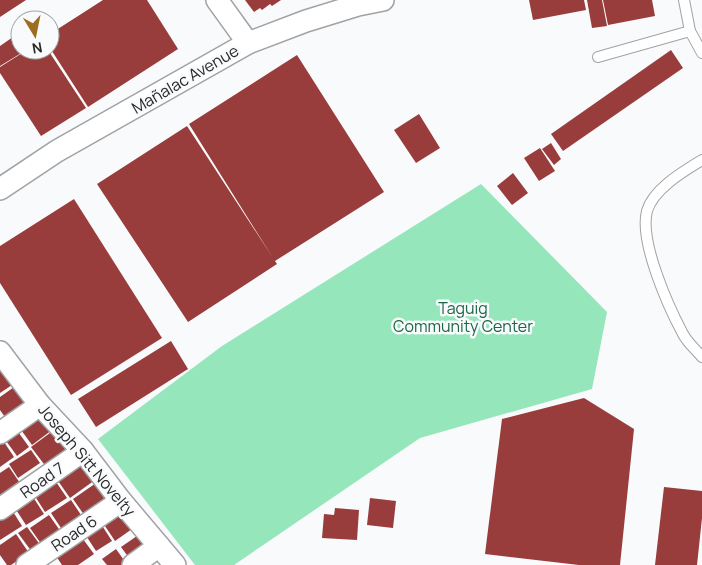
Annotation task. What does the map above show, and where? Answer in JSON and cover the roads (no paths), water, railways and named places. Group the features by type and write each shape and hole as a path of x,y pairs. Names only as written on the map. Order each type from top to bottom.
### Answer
{"street":[{"path":"217,0 248,43"},
{"name":"Mañalac Avenue","path":"0,189 57,151 248,43 314,19 358,5 383,0"},
{"name":"Joseph Sitt Novelty","path":"1,354 40,405 83,451 121,501 175,565"},
{"path":"0,433 40,405"},
{"name":"Road 7","path":"0,508 83,451"},
{"name":"Road 6","path":"27,565 121,501"},
{"path":"132,565 159,546"}],"lane":[{"path":"684,0 690,31 702,53"},
{"path":"598,57 690,31"},
{"path":"702,160 682,172 657,194 647,210 645,229 659,281 684,335 702,357"}],"park label":[{"name":"Taguig Community Center","path":"463,317"}]}
